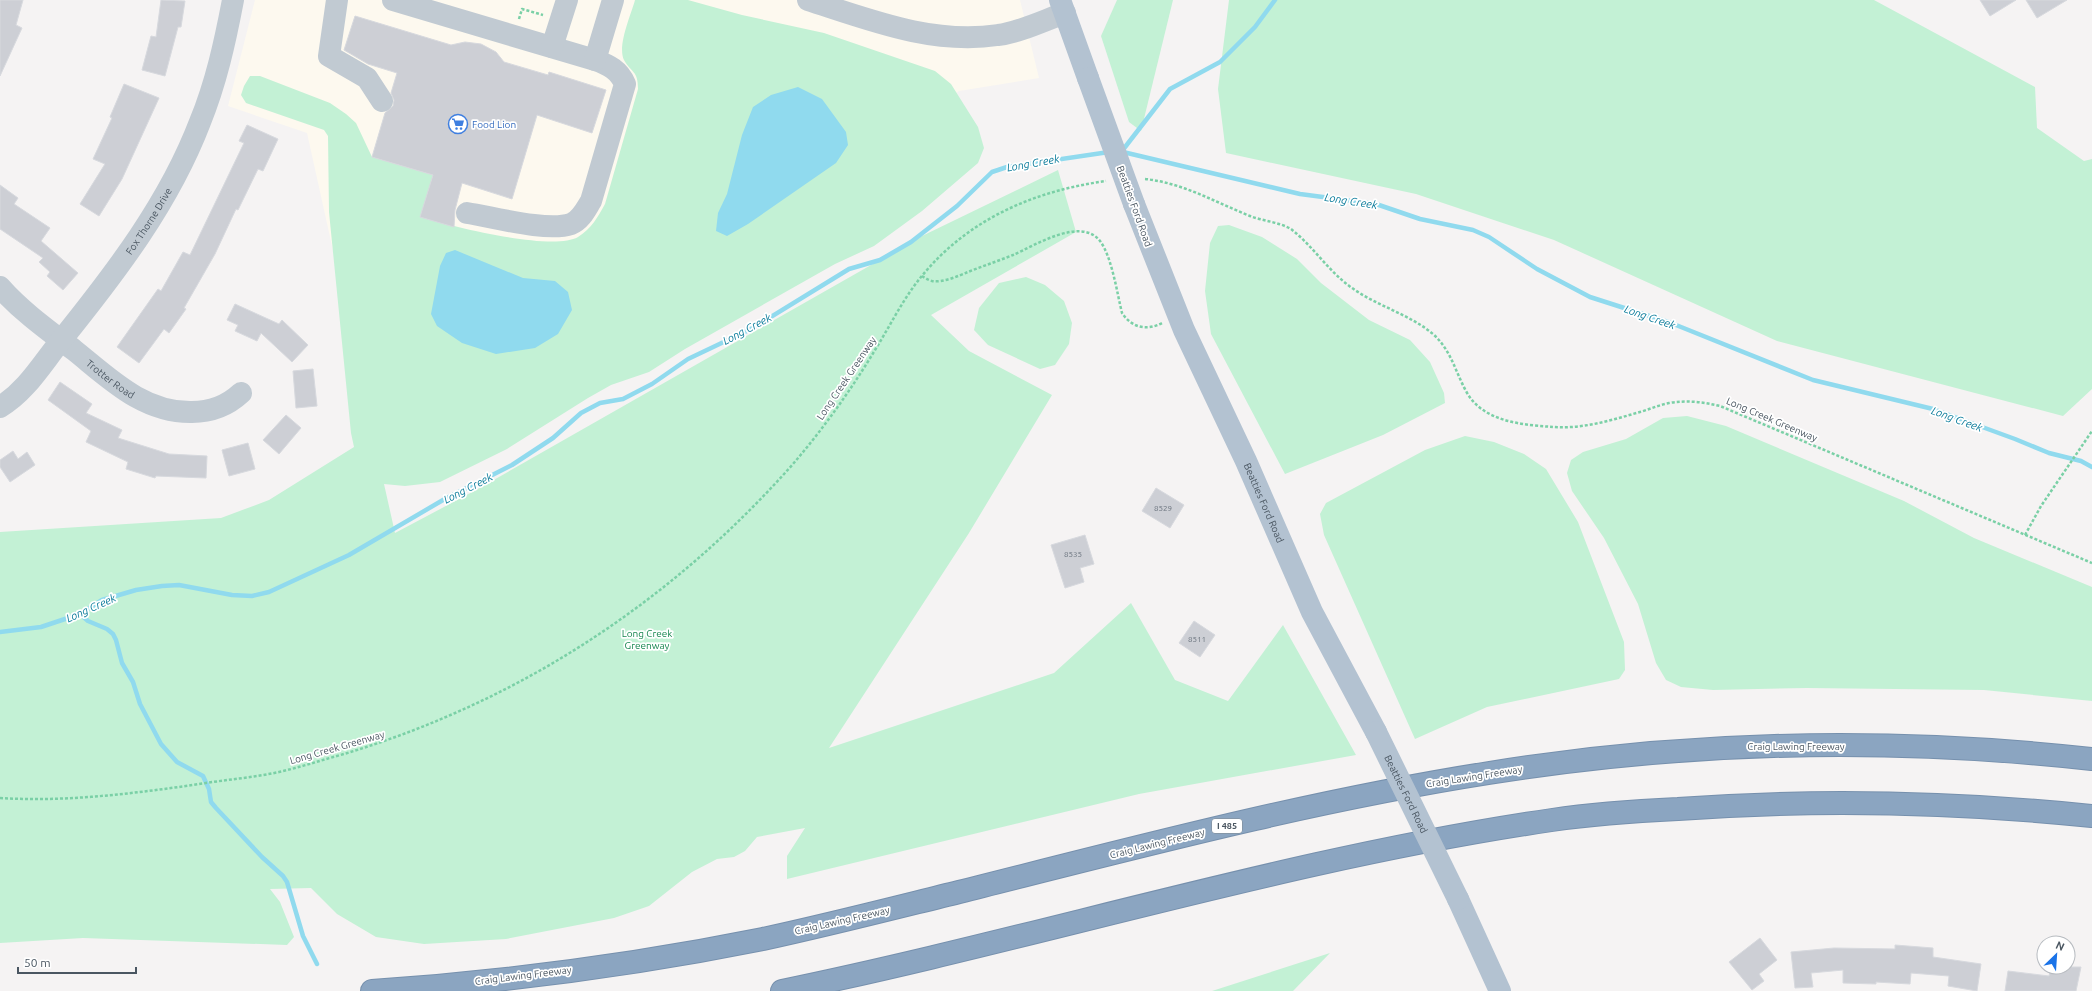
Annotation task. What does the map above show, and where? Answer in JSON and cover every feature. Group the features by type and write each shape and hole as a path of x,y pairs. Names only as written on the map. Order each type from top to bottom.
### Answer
{"highway":[{"name":"Craig Lawing Freeway","path":"372,991 502,978 626,963 763,938 864,915 1272,814 1498,771 1602,758 1721,747 1838,746 1962,748 2092,759"},
{"path":"782,991 937,956 1261,875 1362,853 1555,820 1633,812 1791,803 1874,802 1971,805 2092,816"}],"main road":[{"name":"Beatties Ford Road","path":"1063,7 1134,204 1196,357 1246,461 1312,612 1376,732 1458,899 1500,991"}],"street":[{"name":"Fox Thorne Drive","path":"0,407 22,390 103,288 133,246 179,169 200,123 216,75 233,0"},
{"path":"337,0 329,56 367,78 382,101"},
{"path":"393,0 595,60 613,68 621,76 625,84 591,201 583,215 572,223 552,227 467,213"},
{"path":"552,47 567,0"},
{"path":"595,60 613,0"},
{"path":"808,0 922,34 960,38 1000,35 1063,7"},
{"name":"Trotter Road","path":"0,287 61,340 130,394 146,403 164,409 181,412 201,412 220,407 232,401 241,393"}],"path":[{"name":"Long Creek Greenway","path":"1143,179 1161,181 1192,190 1248,215 1278,224 1291,230 1350,287 1417,323 1440,340 1450,354 1466,391 1474,403 1494,416 1544,426 1577,427 1611,421 1668,403 1704,402 1740,414 2092,563"},
{"name":"Long Creek Greenway","path":"0,798 41,800 101,797 231,780 305,765 377,744 426,726 462,711 532,676 583,646 614,625 675,579 726,533 795,462 862,371 906,297 922,276 950,246 995,214 1052,192 1111,180"},
{"path":"922,276 937,282 1012,256 1049,237 1080,231 1094,235 1104,248 1122,313 1126,319 1133,324 1146,328 1156,326 1178,314"},
{"path":"2025,535 2041,506 2092,431"}],"shaded area":[{"path":"255,0 1020,0 1039,78 959,91 922,117 375,440 307,133 228,106"}],"green space":[{"name":"Long Creek Greenway","path":"635,0 688,0 742,15 824,33 935,71 951,84 978,127 984,148 978,163 922,211 874,246 835,264 685,349 649,372 611,385 507,449 440,482 405,486 384,484 395,533 476,490 922,236 1058,170 1076,232 931,315 969,351 1052,395 969,533 829,748 1054,673 1131,603 1175,680 1228,701 1283,625 1356,755 1139,794 787,879 787,856 805,828 757,837 745,851 734,857 717,859 692,872 649,906 614,918 506,939 424,944 376,937 337,914 311,888 270,889 280,902 294,937 287,945 83,938 0,943 0,532 221,518 269,500 354,447 351,433 329,212 328,136 324,130 246,103 241,95 250,76 260,76 330,103 356,123 372,157 433,175 421,217 454,226 525,240 565,241 578,237 587,230 597,218 605,204 638,89 636,75 624,60 622,54 623,39"},
{"path":"1117,0 1173,0 1141,131 1129,122 1101,36"},
{"path":"1229,0 1874,0 2035,87 2037,128 2084,161 2092,159 2092,389 2063,416 1777,341 1554,240 1416,194 1226,153 1218,89"},
{"path":"1229,225 1262,237 1297,259 1321,283 1369,320 1410,340 1430,362 1444,393 1445,403 1383,435 1285,474 1211,334 1205,291 1210,243 1218,226"},
{"path":"1026,277 1045,285 1064,301 1072,323 1069,344 1055,365 1040,369 988,345 974,330 979,308 999,283"},
{"path":"1687,416 1726,426 1904,501 1974,538 2092,587 2092,701 1984,690 1807,688 1713,690 1681,687 1666,680 1656,663 1638,604 1604,538 1572,491 1567,473 1571,460 1583,452 1626,439 1663,418"},
{"path":"1465,436 1494,442 1524,454 1546,469 1578,522 1624,642 1625,670 1619,679 1487,707 1415,739 1324,535 1320,514 1326,503 1425,450"},
{"path":"1330,953 1293,991 1212,991"}],"water":[{"path":"798,87 822,99 846,132 848,145 836,163 748,224 727,236 716,231 718,213 727,194 742,135 753,107 771,95"},
{"path":"455,250 523,278 555,281 568,292 572,310 558,334 535,348 496,354 462,343 437,326 431,314 440,266 446,253"}],"building":[{"path":"0,0 23,0 16,25 22,28 0,76"},
{"path":"161,0 185,1 181,27 178,27 165,76 142,70 151,36 156,37"},
{"path":"1980,0 2016,0 1990,16"},
{"path":"2026,0 2067,0 2037,18"},
{"name":"Food Lion","path":"355,16 451,45 465,42 481,44 496,52 504,62 548,75 549,72 606,90 592,133 537,115 512,199 462,183 455,210 454,227 420,217 433,175 372,157 385,113 393,106 394,100 391,93 397,73 368,64 344,50"},
{"path":"124,84 159,98 122,179 99,216 80,204 105,164 93,159 112,118 110,117"},
{"path":"247,125 278,139 263,171 258,169 238,210 236,209 215,254 184,308 186,309 169,333 164,329 139,363 117,347 158,289 161,291 183,252 190,255 244,143 239,141"},
{"path":"0,185 18,198 14,204 50,228 41,241 78,273 63,290 47,276 50,272 39,262 43,258 0,229"},
{"path":"235,304 279,324 282,320 308,345 292,362 261,333 257,341 235,331 238,325 227,320"},
{"path":"313,369 317,406 296,408 293,371"},
{"path":"60,382 92,404 86,413 122,430 118,438 169,454 207,456 206,478 156,476 155,478 126,469 128,462 86,442 91,431 48,400"},
{"path":"286,415 301,428 279,454 263,440"},
{"path":"248,443 255,469 229,476 222,450"},
{"path":"13,451 18,459 27,452 35,465 10,482 0,467 0,460"},
{"path":"1156,488 1184,505 1170,528 1142,511"},
{"path":"1085,535 1094,564 1080,568 1084,582 1065,588 1051,545"},
{"path":"1194,621 1215,635 1200,657 1179,643"},
{"path":"1760,938 1777,960 1759,974 1764,981 1752,990 1729,962"},
{"path":"1895,945 1933,948 1933,957 1981,964 1977,991 1948,986 1949,976 1911,973 1910,984 1876,982 1876,984 1843,983 1843,970 1811,973 1813,987 1795,988 1791,952 1834,948 1895,949"},
{"path":"2076,967 2081,967 2076,991 2005,991 2008,971 2049,976 2076,975"}],"waterway":[{"path":"1122,151 1170,89 1220,62 1255,27 1275,0"},
{"name":"Long Creek","path":"0,632 41,627 80,614 102,600 136,590 162,586 179,585 232,595 252,596 269,592 349,555 443,500 512,465 553,438 581,413 600,403 623,399 652,384 688,359 751,329 849,269 880,260 911,242 957,206 992,172 1007,167 1109,152"},
{"name":"Long Creek","path":"1123,152 1300,194 1376,204 1420,219 1473,230 1489,237 1537,269 1590,297 1671,323 1813,380 1933,409 2049,453 2081,461 2092,467"},
{"path":"80,614 88,621 107,629 113,634 122,663 133,682 140,704 161,744 177,762 203,776 209,789 211,802 262,857 283,876 287,882 303,936 317,964"}],"place":[{"name":"Food Lion","path":"458,124"}]}
